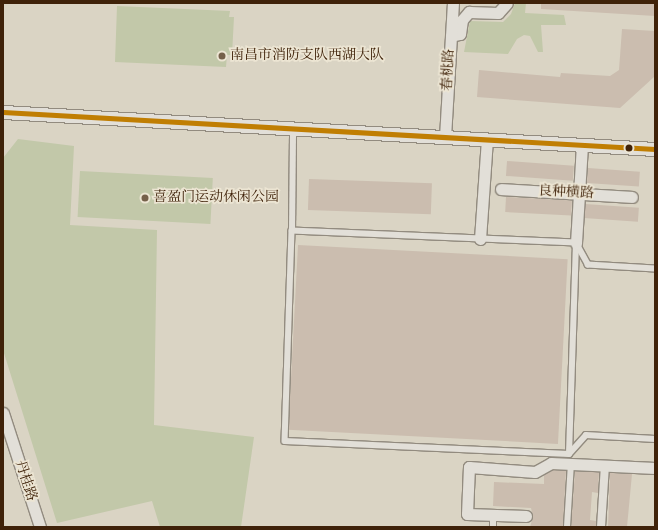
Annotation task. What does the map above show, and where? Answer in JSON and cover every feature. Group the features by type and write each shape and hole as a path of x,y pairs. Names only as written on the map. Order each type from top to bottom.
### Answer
{"street":[{"name":"春桃路","path":"445,137 453,3"},
{"path":"451,36 460,34 462,20 469,12 498,13 507,3"},
{"path":"3,112 655,149"},
{"path":"480,239 487,140"},
{"path":"576,243 582,145"},
{"name":"良种横路","path":"501,189 632,197"},
{"name":"丹桂路","path":"3,413 40,527"},
{"path":"526,516 467,514 469,467 535,472 551,463 570,459 605,465 655,468"},
{"path":"601,527 605,465"}],"lane":[{"path":"293,129 292,231 284,441 570,459"},
{"path":"292,231 576,243"},
{"path":"576,243 588,265 655,269"},
{"path":"567,527 576,243"},
{"path":"570,459 586,436 655,439"},
{"path":"493,515 493,527"}],"green space":[{"path":"515,3 526,3 525,13 564,15 566,25 541,25 543,52 538,52 530,36 524,35 517,39 508,54 464,52 470,21 503,22 511,14"},
{"path":"117,6 230,11 229,17 234,17 232,55 227,55 226,67 115,62"},
{"path":"18,139 74,146 70,225 157,230 154,425 254,437 241,527 160,527 152,501 57,523 3,350 3,158"},
{"name":"喜盈门运动休闲公园","path":"80,171 213,178 210,224 78,217"}],"building":[{"path":"541,3 655,3 655,16 541,9"},
{"path":"622,29 655,31 655,57 654,77 620,108 477,97 479,70 560,77 561,73 610,76 619,70"},
{"path":"507,161 574,166 573,181 506,176"},
{"path":"588,168 640,172 639,187 587,183"},
{"path":"309,179 432,183 431,214 308,210"},
{"path":"506,197 572,200 571,215 505,212"},
{"path":"585,204 639,208 638,222 584,218"},
{"path":"298,245 568,259 558,444 288,430"},
{"path":"553,470 566,471 563,527 530,527 533,517 531,508 493,506 494,482 544,484 544,475"},
{"path":"575,471 599,472 598,493 592,492 590,520 596,521 596,527 571,527"},
{"path":"610,473 632,474 627,527 608,527"}],"transit line":[{"path":"3,112 655,149"}],"place":[{"name":"南昌市消防支队西湖大队","path":"222,56"},
{"name":"喜盈门运动休闲公园","path":"145,198"}]}
